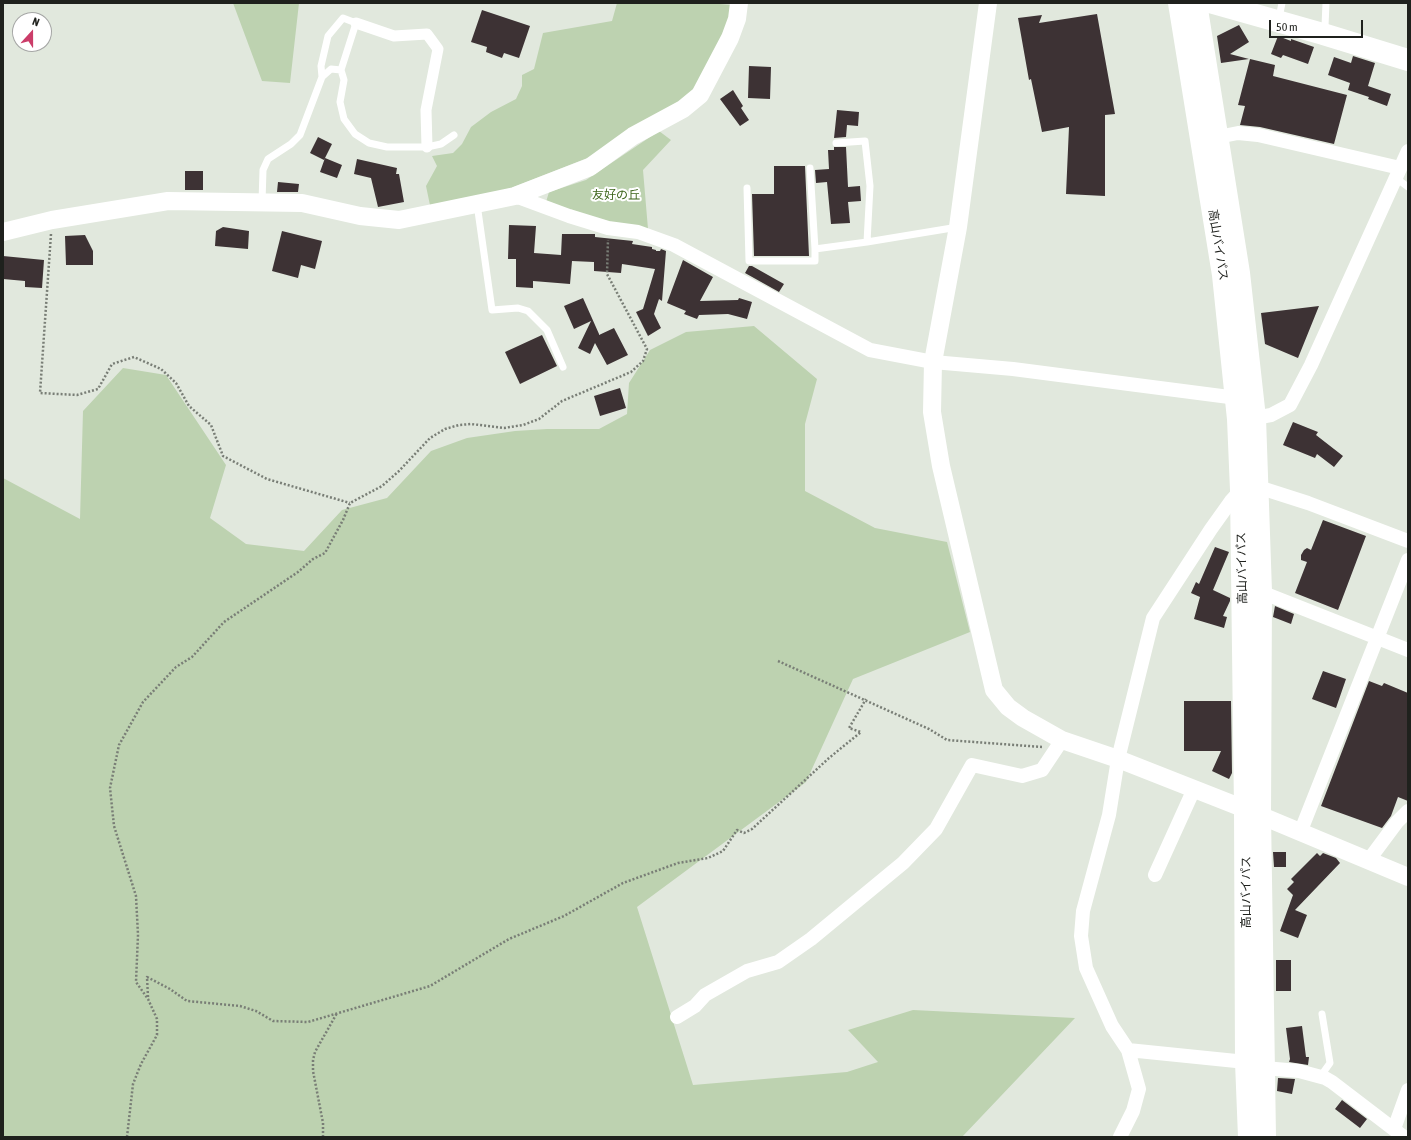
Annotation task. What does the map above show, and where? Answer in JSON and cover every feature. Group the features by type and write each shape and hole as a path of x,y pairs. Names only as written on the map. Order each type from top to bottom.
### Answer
{"highway":[{"name":"高山バイパス","path":"1179,3 1223,275 1261,592 1253,812"},
{"name":"高山バイパス","path":"1196,3 1239,273 1255,418 1249,488 1255,1065 1249,1137"},
{"path":"1213,3 1254,10 1280,12 1323,34 1408,60"},
{"name":"高山バイパス","path":"1255,1065 1265,1137"}],"street":[{"path":"3,232 52,220 168,201 302,203 360,216 400,220 515,196 560,180 590,167 633,136 683,109 700,95 730,38 737,18 739,3"},
{"path":"988,3 958,227 933,362 932,412 941,466 994,690 1008,707 1060,744 1118,759 1253,812 1408,877"},
{"path":"356,23 394,36 427,34 438,49 426,110 427,147"},
{"path":"1218,137 1238,133 1258,135 1398,173"},
{"path":"1255,418 1271,415 1290,405 1311,365 1408,151"},
{"path":"515,196 569,216 608,228 638,232 674,245 870,350 933,362 1014,369 1237,398"},
{"path":"1120,1137 1133,1111 1139,1089 1128,1050 1112,1026 1086,968 1081,936 1083,911 1109,815 1118,759 1153,618 1231,501 1249,488 1308,503 1408,541"},
{"path":"1300,833 1408,560"},
{"path":"1261,592 1408,650"},
{"path":"678,1018 695,1006 705,995 747,971 778,962 811,939 903,863 936,829 972,765 1022,776 1042,770 1060,744"},
{"path":"1155,875 1194,789"},
{"path":"1368,861 1397,822 1408,811"},
{"path":"1128,1050 1299,1071 1320,1077 1332,1082 1399,1133 1408,1090"}],"lane":[{"path":"1323,34 1325,26 1326,3"},
{"path":"262,202 263,170 268,159 291,144 300,135 322,77 321,66 328,36 343,18 356,23 341,70 344,80 340,102 344,119 355,134 369,143 387,147 427,147 441,144 454,135"},
{"path":"322,77 332,69 341,70"},
{"path":"836,143 865,141 870,186 867,242"},
{"path":"747,188 749,261 815,261 810,168"},
{"path":"1398,173 1408,187"},
{"path":"477,204 492,310 518,308 528,311 546,330 563,367"},
{"path":"815,249 958,227"},
{"path":"1320,1077 1330,1063 1322,1014"}],"path":[{"path":"52,220 40,393 78,395 98,389 112,364 134,357 161,369 176,383 189,406 211,425 223,456 267,479 350,503"},
{"path":"127,1137 133,1084 141,1064 157,1035 157,1019 148,999 136,982 138,935 136,896 114,826 110,788 119,745 143,702 176,667 192,657 224,622 325,552 343,520 350,503 382,486 399,471 430,438 445,429 459,425 471,424 504,428 522,425 539,419 562,401 631,372 643,361 646,349 607,274 608,228"},
{"path":"778,661 866,699 928,729 947,740 1060,744"},
{"path":"148,999 147,977 187,1000 240,1006 256,1011 273,1021 308,1022 430,986 509,939 564,916 623,883 678,863 708,858 723,851 737,830 744,833 752,829 829,758 861,732 849,728 866,699"},
{"path":"323,1137 323,1123 313,1060 315,1052 338,1012"}],"green space":[{"path":"233,3 299,3 290,83 262,81"},
{"path":"617,3 708,3 732,5 727,34 695,89 683,100 590,157 511,188 431,210 426,186 437,166 432,156 453,153 462,144 471,127 491,112 516,99 522,86 522,75 534,69 543,33 612,21"},
{"name":"友好の丘","path":"659,131 671,140 643,170 648,229 605,222 546,202 549,192 586,180"},
{"path":"754,326 817,379 805,424 805,491 875,528 947,542 970,632 853,679 806,782 637,907 693,1085 847,1072 878,1062 848,1030 913,1010 1075,1018 962,1137 3,1137 3,478 80,519 83,411 123,368 166,375 226,465 210,518 246,544 304,551 342,510 387,498 431,451 467,438 515,431 547,429 599,429 627,414 629,383 650,350 686,332"}],"building":[{"path":"482,10 530,26 519,58 504,53 502,58 486,52 487,47 471,42"},
{"path":"1097,14 1115,114 1105,115 1105,196 1066,194 1069,127 1042,132 1031,79 1029,80 1018,18 1042,15 1039,23"},
{"path":"1239,25 1249,42 1230,54 1249,59 1221,63 1217,36"},
{"path":"1278,36 1314,47 1308,64 1283,55 1281,58 1271,54"},
{"path":"1353,56 1375,63 1368,86 1391,94 1387,106 1368,99 1369,97 1348,90 1350,83 1328,75 1334,57 1351,63"},
{"path":"1250,59 1275,65 1273,76 1347,95 1334,144 1260,127 1240,125 1245,106 1238,105"},
{"path":"749,66 771,67 770,99 748,98"},
{"path":"733,90 743,106 741,108 749,120 740,126 720,99"},
{"path":"837,110 859,112 858,126 847,125 846,137 834,138"},
{"path":"318,137 332,144 324,160 310,153"},
{"path":"834,147 846,147 848,187 860,186 861,201 848,202 850,223 831,224 827,182 816,183 815,170 829,169 828,150 834,150"},
{"path":"325,158 342,165 337,178 320,172"},
{"path":"357,159 397,168 396,174 399,174 404,202 378,207 371,178 354,174"},
{"path":"774,166 805,166 809,256 754,256 752,194 774,194"},
{"path":"185,171 203,171 203,190 185,190"},
{"path":"278,182 299,184 298,192 277,192"},
{"path":"509,225 536,226 534,253 561,255 562,234 595,234 595,237 633,241 632,244 652,247 652,249 656,251 660,251 661,249 666,251 662,301 659,299 654,314 661,328 648,336 636,312 643,309 655,269 622,264 621,273 594,271 594,262 572,261 570,284 533,281 533,288 516,287 516,259 508,259"},
{"path":"223,227 249,231 248,249 215,246 216,231"},
{"path":"282,231 322,241 315,269 301,265 298,278 272,271"},
{"path":"85,235 93,251 93,265 66,265 65,236"},
{"path":"3,256 44,260 42,288 25,287 25,281 3,279"},
{"path":"683,260 713,277 700,301 738,300 739,298 752,302 747,319 728,314 699,315 697,319 684,314 686,311 667,303"},
{"path":"749,266 752,266 784,284 779,292 745,273"},
{"path":"583,298 599,335 614,328 628,355 607,365 595,343 590,354 578,348 591,321 574,329 564,306"},
{"path":"1319,306 1298,358 1265,344 1261,313"},
{"path":"542,335 557,366 520,384 505,352"},
{"path":"620,388 626,408 600,416 594,396"},
{"path":"1293,422 1318,432 1316,435 1343,456 1334,467 1317,454 1315,458 1283,445"},
{"path":"1323,520 1366,536 1338,610 1295,593 1307,562 1301,560 1301,555 1307,548 1311,550"},
{"path":"1215,547 1229,552 1213,590 1230,598 1223,616 1227,617 1224,628 1194,619 1200,597 1191,593 1196,582 1199,584"},
{"path":"1275,606 1294,614 1291,624 1273,617"},
{"path":"1323,671 1346,679 1336,708 1312,699"},
{"path":"1369,681 1382,686 1384,683 1408,693 1408,801 1398,797 1391,816 1382,828 1321,806"},
{"path":"1184,701 1231,701 1232,773 1229,779 1212,771 1221,751 1184,751"},
{"path":"1273,852 1286,852 1286,867 1274,867"},
{"path":"1317,853 1320,856 1323,853 1336,858 1340,863 1295,910 1307,915 1298,938 1280,931 1293,895 1287,889 1294,882 1291,879"},
{"path":"1276,960 1291,960 1291,991 1276,991"},
{"path":"1302,1026 1306,1057 1309,1057 1308,1065 1289,1062 1290,1059 1286,1028"},
{"path":"1278,1078 1295,1079 1292,1094 1277,1091"},
{"path":"1342,1100 1367,1119 1360,1128 1335,1109"}]}
